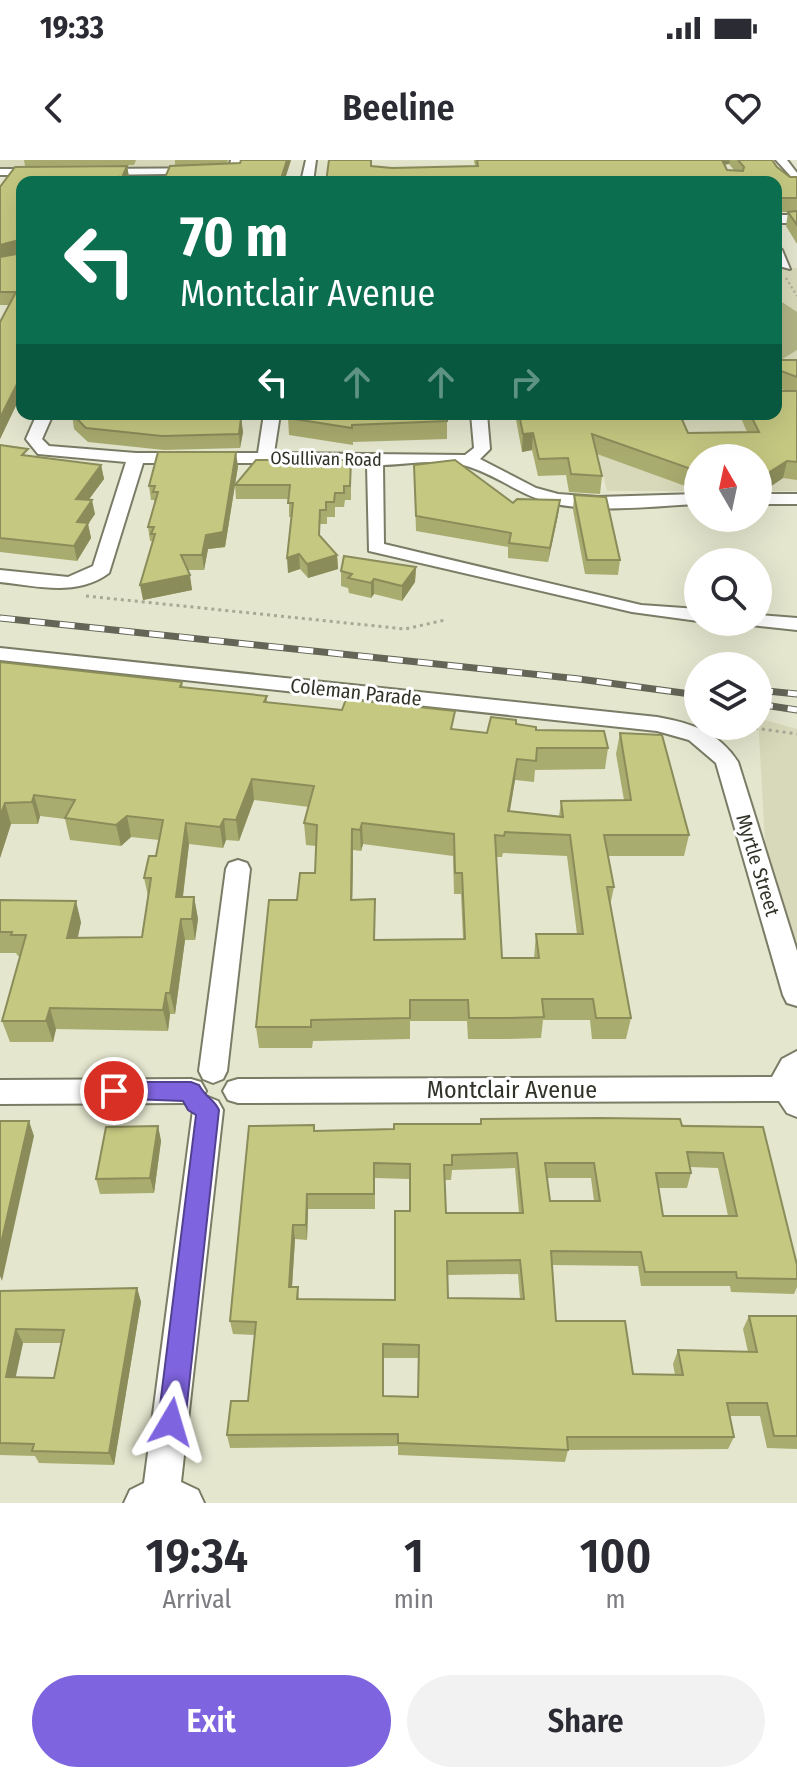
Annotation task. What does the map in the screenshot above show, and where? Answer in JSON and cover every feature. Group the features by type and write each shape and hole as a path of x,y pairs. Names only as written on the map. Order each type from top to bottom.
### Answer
{"street":[{"path":"5,160 0,170 53,172"},
{"path":"83,172 234,171 236,160"},
{"path":"781,160 797,180"},
{"path":"782,261 785,266"},
{"name":"OSullivan Road","path":"42,420 34,439 44,451 136,458 346,458 375,463 401,457 468,461 500,474 519,487 549,498 684,499"},
{"path":"265,458 271,420"},
{"path":"468,461 482,449 480,420"},
{"path":"0,576 83,581 102,569 136,458"},
{"path":"375,463 375,547 639,608 684,613"},
{"path":"772,499 797,499"},
{"path":"772,622 797,624"},
{"name":"Coleman Parade","path":"0,654 657,724 684,730"},
{"name":"Myrtle Street","path":"709,740 727,762 797,995"},
{"path":"213,1071 238,869"},
{"path":"0,1092 200,1101 231,1104 238,1084 229,1073 213,1071 198,1079 200,1101 163,1501"},
{"name":"Montclair Avenue","path":"238,1091 793,1085"}],"path":[{"path":"108,601 405,629 445,620"},
{"path":"772,730 797,734"}],"shaded area":[{"path":"0,160 242,160 238,172 0,173"},
{"path":"782,268 797,268 797,491 772,491 772,444 684,444 684,491 607,491 589,420 782,420"},
{"path":"782,302 797,312 797,350 782,359"},
{"path":"772,722 797,729 797,946 765,842 759,740 772,740"}],"building":[{"path":"241,160 287,160 282,176 166,176 170,166 240,163"},
{"path":"329,160 371,160 371,166 392,168 478,166 477,160 722,160 727,170 743,171 744,167 738,160 772,160 790,177 797,177 797,198 782,198 782,176 327,176"},
{"path":"127,166 123,176 16,176 16,241 0,245 0,187 15,167"},
{"path":"797,211 797,225 788,212"},
{"path":"16,254 16,292 0,292 0,257"},
{"path":"16,292 16,386 0,418 0,322"},
{"path":"782,360 797,360 797,377 782,371"},
{"path":"782,391 797,391 797,462 787,461 772,470 772,444 684,444 684,467 592,434 602,476 571,474 568,458 539,459 533,433 523,434 520,420 683,420 688,433 759,432 753,420 782,420"},
{"path":"78,420 241,420 239,434 162,436 86,428"},
{"path":"301,420 447,420 352,425 352,428"},
{"path":"0,445 28,449 22,455 101,465 76,499 92,500 77,522 88,523 74,546 0,538"},
{"path":"158,452 236,452 223,532 206,535 202,555 181,555 190,575 140,585 155,534 151,534 154,527 148,527 158,492 153,492 155,486 149,486"},
{"path":"256,460 351,460 350,486 344,486 344,493 335,493 334,502 326,502 326,510 320,510 319,535 337,555 307,564 299,554 287,558 293,503 288,503 290,485 235,485"},
{"path":"455,460 513,503 517,499 560,500 550,548 509,543 511,533 416,516 414,465"},
{"path":"574,495 606,497 620,560 587,560"},
{"path":"344,556 416,567 402,586 374,579 371,583 348,578 352,574 341,571"},
{"path":"0,662 182,682 180,687 267,696 264,702 342,710 346,699 455,711 451,729 487,733 491,717 516,720 516,724 536,727 536,730 604,731 608,748 537,748 536,761 517,759 508,811 563,817 561,801 631,800 620,733 662,735 689,835 604,835 614,887 607,887 631,1018 596,1018 593,999 542,999 544,1017 509,1018 469,1018 468,1000 410,1000 410,1018 311,1020 311,1027 256,1027 269,900 297,900 300,873 315,873 317,825 304,823 314,786 252,779 236,820 224,819 220,827 186,823 176,897 194,897 192,919 181,919 170,993 166,993 163,1010 50,1008 46,1021 2,1021 26,935 0,932 0,900 76,901 67,938 142,937 151,878 144,878 149,856 156,856 163,820 127,816 116,825 65,818 75,800 34,795 32,802 5,803 0,816","holes":["362,823 454,834 455,873 462,873 465,939 374,940 375,899 351,900 352,829 360,830","505,832 570,835 583,934 536,934 539,958 502,958 495,835 504,836"]},
{"path":"481,1119 680,1119 682,1126 763,1127 797,1265 797,1279 737,1278 736,1272 645,1272 641,1252 551,1251 556,1321 625,1321 633,1374 683,1375 678,1350 757,1352 749,1316 797,1316 797,1436 774,1436 767,1403 727,1403 734,1437 567,1437 568,1450 398,1443 398,1434 227,1435 231,1401 248,1401 256,1322 230,1321 249,1126 314,1125 314,1131 394,1129 394,1124 481,1124","holes":["687,1152 723,1153 737,1216 663,1216 656,1173 691,1173","517,1153 523,1213 446,1213 444,1165 452,1165 452,1155","374,1163 410,1164 410,1211 395,1211 395,1300 297,1299 298,1287 289,1287 293,1225 306,1225 307,1194 374,1194","545,1163 594,1163 600,1201 550,1201","520,1260 524,1299 448,1298 447,1261","383,1344 419,1345 418,1397 383,1396"]},
{"path":"0,1121 29,1121 0,1248"},
{"path":"158,1126 150,1178 96,1179 106,1127"},
{"path":"137,1288 109,1453 32,1451 34,1444 0,1443 0,1291","holes":["16,1329 64,1330 54,1378 6,1377"]}],"railway":[{"path":"0,618 579,679 684,693"},
{"path":"772,691 797,694"},
{"path":"772,706 797,710"}],"route":[{"path":"114,1091 191,1091 195,1103 208,1110 171,1422"}]}
